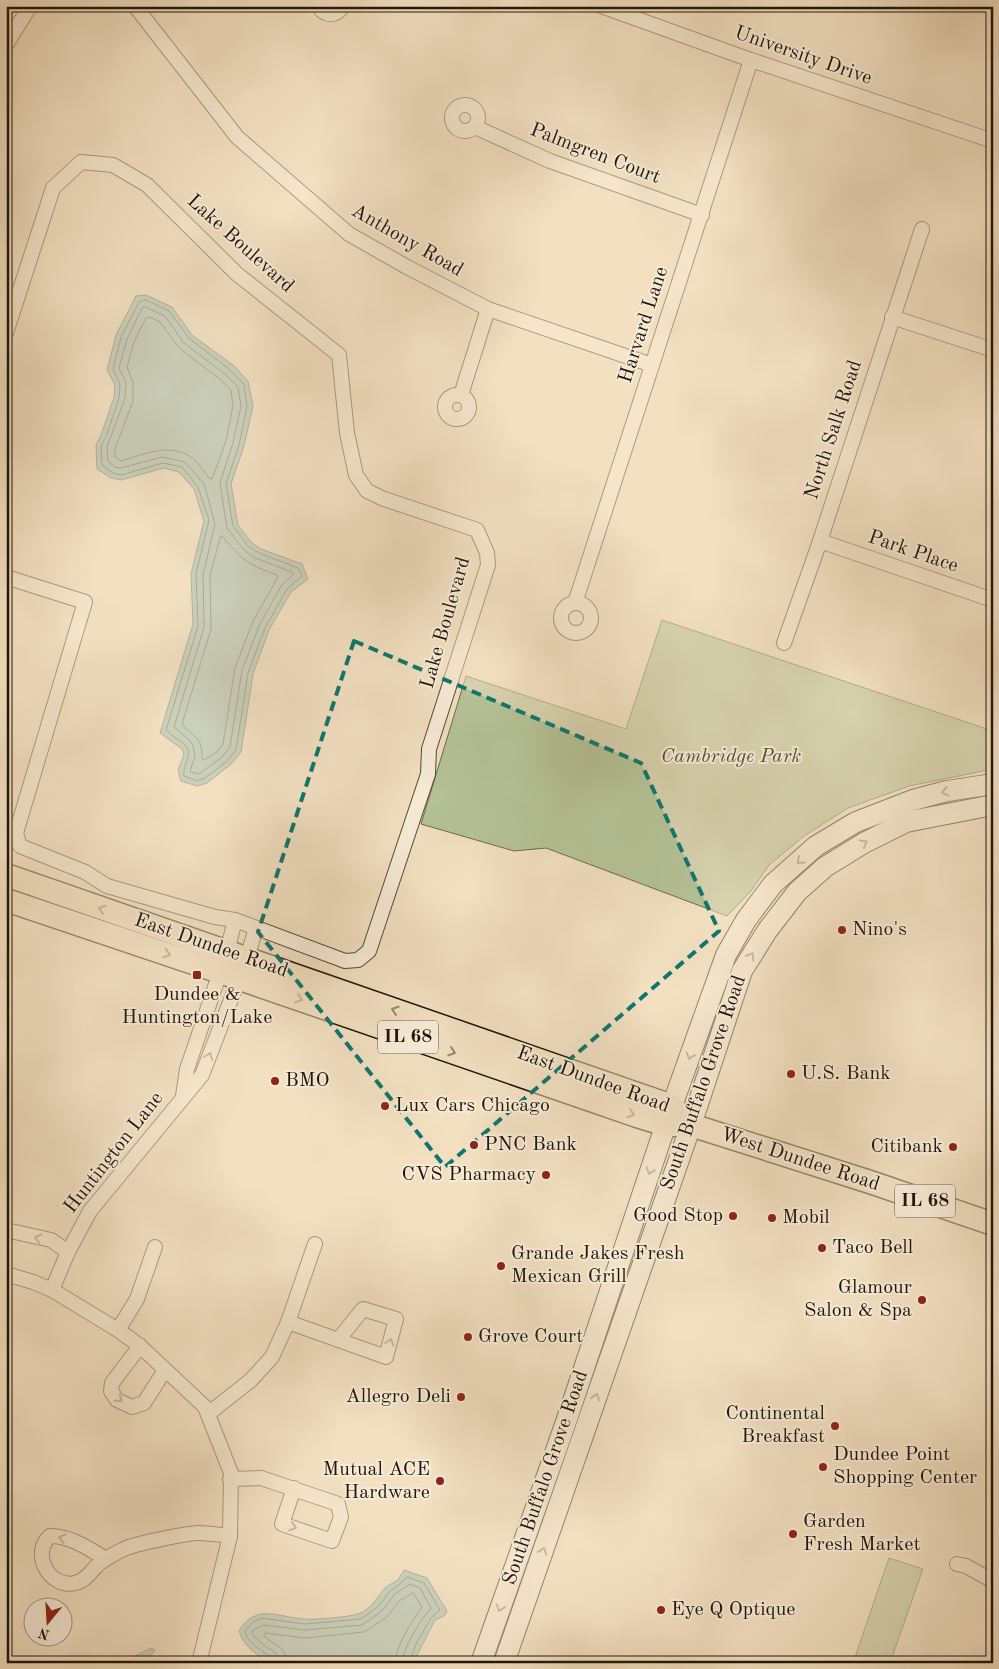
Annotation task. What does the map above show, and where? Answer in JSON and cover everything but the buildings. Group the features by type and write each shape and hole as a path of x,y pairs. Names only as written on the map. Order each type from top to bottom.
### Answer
{"main road":[{"name":"South Buffalo Grove Road","path":"482,1663 726,955 746,920 773,884 816,846 856,822 913,800 947,791 993,784"},
{"name":"South Buffalo Grove Road","path":"504,1663 692,1125 742,971 767,931 797,892 825,867 864,843 906,822 993,804"},
{"name":"East Dundee Road","path":"6,875 234,965 629,1114 669,1116 692,1125"},
{"name":"East Dundee Road","path":"6,900 234,965"},
{"name":"West Dundee Road","path":"692,1125 993,1224"}],"street":[{"path":"6,45 30,6"},
{"name":"Anthony Road","path":"135,6 237,137 349,234 407,267 488,309 652,366"},
{"path":"318,6 322,12 330,15 338,12 343,6"},
{"name":"University Drive","path":"601,6 752,60 993,141"},
{"name":"Harvard Lane","path":"575,603 752,60"},
{"name":"Palmgren Court","path":"475,126 550,161 702,215"},
{"name":"Lake Boulevard","path":"6,333 54,188 81,162 113,165 147,185 237,274 339,355 347,432 356,475 367,491 384,499 477,530 487,553 488,564 429,749 428,774 369,952 358,960 345,961 235,920 215,917 107,886 85,872 20,846 16,833 85,602 6,577"},
{"name":"North Salk Road","path":"784,643 820,541 922,229"},
{"path":"461,395 488,309"},
{"path":"892,317 993,350"},
{"name":"Park Place","path":"820,541 993,600"},
{"path":"234,965 235,920"},
{"path":"234,965 256,928"},
{"name":"Huntington Lane","path":"183,1096 186,1069 234,965"},
{"name":"Huntington Lane","path":"52,1290 68,1252 90,1211 202,1074 234,965"},
{"path":"6,1230 51,1240 68,1252"},
{"path":"208,1414 250,1380 272,1357 288,1322 315,1244"},
{"path":"118,1330 137,1299 155,1248"},
{"path":"6,1274 52,1290 118,1330 140,1346 205,1407 231,1473 230,1536 199,1663"},
{"path":"288,1322 338,1340"},
{"path":"140,1346 112,1383 111,1391 117,1400 132,1406 144,1403 165,1370"},
{"path":"230,1479 261,1478 294,1488 338,1504 341,1517 332,1541 282,1524 294,1488"},
{"path":"106,1559 76,1542 59,1536 50,1536 44,1542 41,1558 51,1576 65,1584 76,1583 87,1577 98,1563 106,1559 126,1548 197,1533 230,1536"},
{"path":"957,1564 966,1566 993,1581"}],"highlighted area":[{"path":"354,641 641,763 719,931 445,1167 258,932"}],"green space":[{"name":"Cambridge Park","path":"662,620 993,731 993,769 909,786 848,808 804,836 769,865 751,891 727,916 546,848 514,851 421,824 466,676 626,729"},
{"path":"889,1558 923,1569 890,1663 853,1663"}],"water":[{"path":"146,295 172,307 192,335 234,366 248,381 253,406 244,446 231,484 238,525 252,543 261,549 302,564 308,579 291,592 269,630 253,674 241,752 230,765 207,783 197,786 181,781 178,770 184,755 182,749 160,733 193,624 191,574 204,521 194,489 179,472 164,468 121,480 111,478 97,469 96,445 114,397 115,385 107,370 116,335 136,296"},
{"path":"404,1570 427,1578 447,1611 444,1616 435,1620 413,1663 277,1663 253,1652 241,1637 239,1631 246,1622 260,1614 323,1619 363,1612 387,1587 398,1580"},
{"path":"151,1648 155,1650 144,1663 115,1663 127,1660"}],"place":[{"name":"Nino's","path":"842,930"},
{"name":"Dundee & Huntington/Lake","path":"197,975"},
{"name":"U.S. Bank","path":"791,1074"},
{"name":"BMO","path":"275,1081"},
{"name":"Lux Cars Chicago","path":"385,1106"},
{"name":"PNC Bank","path":"474,1145"},
{"name":"Citibank","path":"953,1147"},
{"name":"CVS Pharmacy","path":"546,1175"},
{"name":"Good Stop","path":"733,1216"},
{"name":"Mobil","path":"772,1218"},
{"name":"Taco Bell","path":"822,1248"},
{"name":"Grande Jakes Fresh Mexican Grill","path":"501,1266"},
{"name":"Glamour Salon & Spa","path":"922,1300"},
{"name":"Grove Court","path":"468,1337"},
{"name":"Allegro Deli","path":"461,1397"},
{"name":"Continental Breakfast","path":"835,1426"},
{"name":"Dundee Point Shopping Center","path":"823,1467"},
{"name":"Mutual ACE Hardware","path":"440,1481"},
{"name":"Garden Fresh Market","path":"793,1534"},
{"name":"Eye Q Optique","path":"661,1610"}]}
